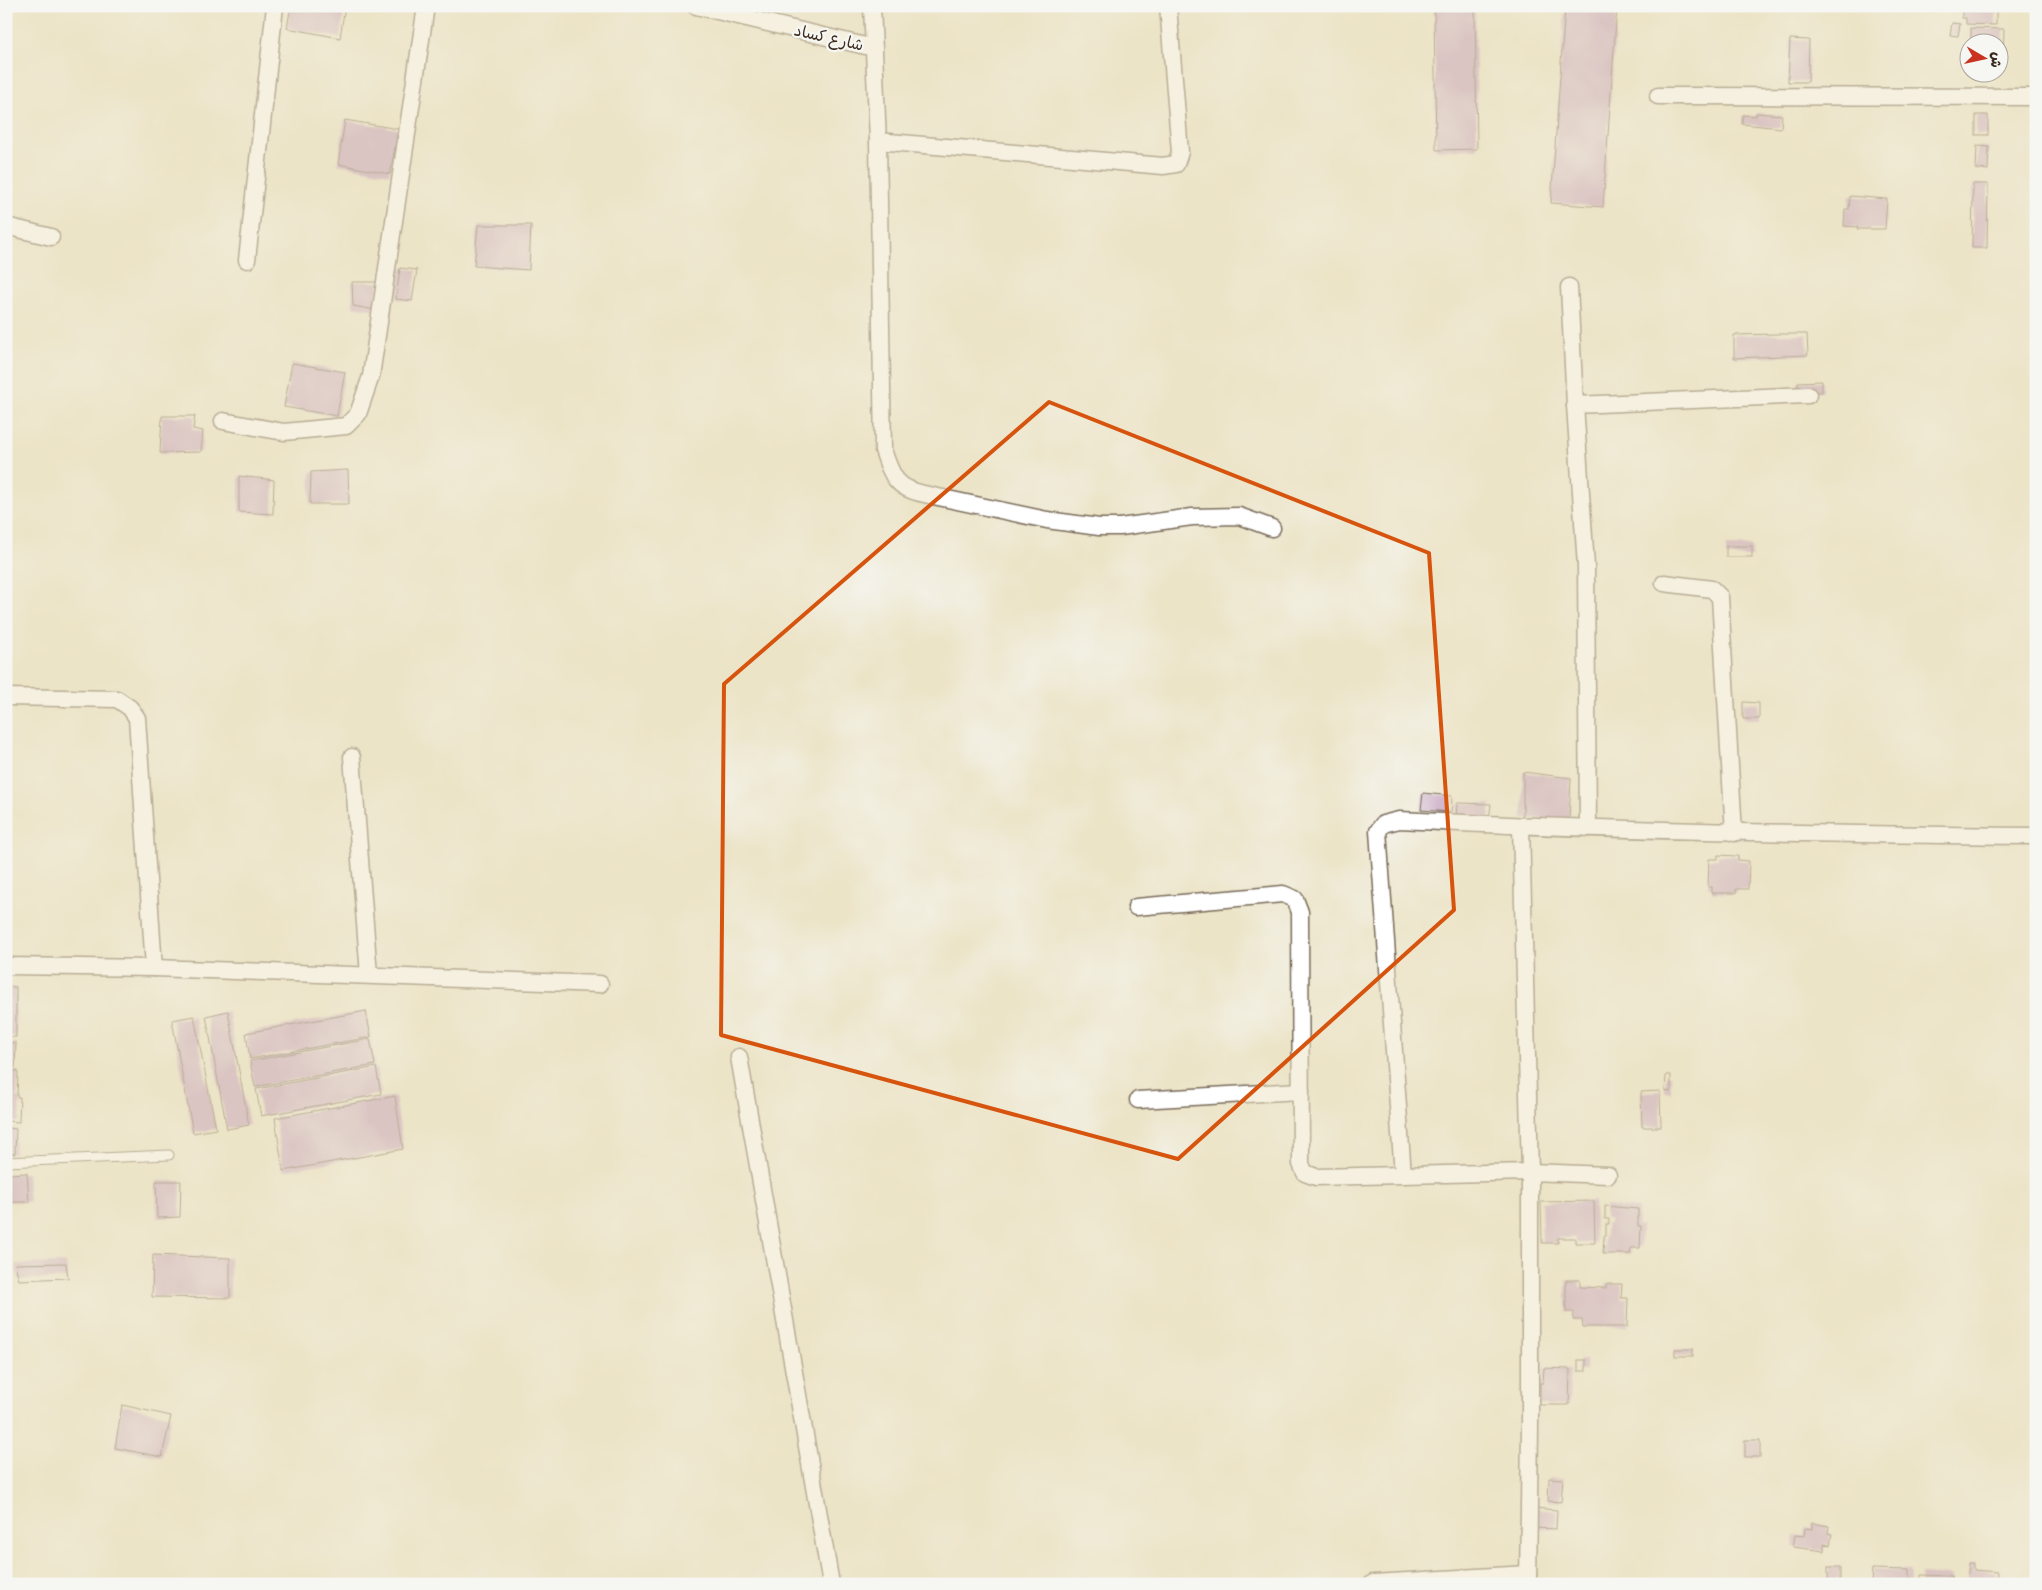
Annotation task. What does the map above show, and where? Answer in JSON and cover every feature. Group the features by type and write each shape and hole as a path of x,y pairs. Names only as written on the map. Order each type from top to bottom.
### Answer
{"street":[{"path":"247,260 275,6"},
{"path":"223,421 284,432 346,426 358,414 370,376 426,6"},
{"name":"شارع كساد","path":"696,6 874,48"},
{"path":"872,6 878,141 883,450 897,482 909,491 1047,520 1120,527 1192,517 1239,516 1272,528"},
{"path":"878,141 1163,166 1176,164 1180,152 1168,6"},
{"path":"1658,96 2036,97"},
{"path":"6,226 51,237"},
{"path":"1569,287 1574,405 1586,566 1588,828"},
{"path":"1574,405 1808,395"},
{"path":"1664,583 1712,589 1720,597 1734,833"},
{"path":"6,697 117,699 130,708 137,718 154,968"},
{"path":"352,757 369,975"},
{"path":"1403,1175 1378,830 1383,824 1399,820 1734,833 2036,836"},
{"path":"1373,1583 1528,1579 1530,1172 1521,826"},
{"path":"1136,907 1283,894 1295,899 1300,912 1301,1164 1306,1173 1316,1178 1530,1172 1608,1175"},
{"path":"6,966 154,968 600,984"},
{"path":"740,1056 831,1584"},
{"path":"1138,1100 1301,1091"}],"lane":[{"path":"6,1162 169,1155"}],"highlighted area":[{"path":"1049,402 1429,553 1454,910 1178,1159 721,1035 724,684"}],"building":[{"path":"291,6 345,6 340,38 287,28"},
{"path":"1434,6 1475,6 1477,149 1436,150"},
{"path":"1565,6 1617,6 1603,207 1551,203"},
{"path":"1962,6 1996,6 1996,25 1966,24 1966,18 1962,18"},
{"path":"1952,23 1960,24 1958,36 1950,35"},
{"path":"1971,28 2004,29 2004,32 1971,32"},
{"path":"1790,39 1809,40 1808,82 1788,82"},
{"path":"1756,113 1782,115 1781,128 1742,124 1743,115 1756,116"},
{"path":"1976,115 1988,115 1988,135 1976,135"},
{"path":"345,120 398,129 390,174 338,164"},
{"path":"1977,146 1989,147 1988,170 1976,169"},
{"path":"1973,184 1988,184 1987,248 1972,248"},
{"path":"1850,196 1887,199 1885,229 1857,229 1858,227 1844,226 1845,209 1849,209"},
{"path":"478,225 531,225 529,270 474,266"},
{"path":"400,268 417,270 412,301 396,299"},
{"path":"352,282 379,282 375,310 353,306"},
{"path":"1807,334 1808,355 1734,358 1734,335"},
{"path":"292,363 345,372 337,416 284,407"},
{"path":"1822,381 1822,392 1798,392 1798,382"},
{"path":"162,416 195,416 193,429 203,431 201,452 160,453"},
{"path":"348,470 349,504 310,504 311,472"},
{"path":"239,476 274,480 273,514 239,512"},
{"path":"1726,546 1752,546 1752,557 1726,557"},
{"path":"1743,702 1759,703 1759,719 1743,719"},
{"path":"1523,772 1571,778 1569,820 1523,818"},
{"path":"1423,793 1452,796 1451,812 1421,810"},
{"path":"1457,803 1491,804 1489,820 1456,818"},
{"path":"1718,855 1738,856 1738,860 1749,861 1748,889 1736,889 1736,893 1712,893 1712,887 1708,887 1709,859 1718,859"},
{"path":"6,987 16,987 16,1037 6,1037"},
{"path":"228,1011 249,1125 227,1129 206,1016"},
{"path":"366,1011 371,1037 250,1059 246,1033"},
{"path":"194,1016 216,1129 193,1133 172,1020"},
{"path":"370,1039 375,1065 255,1087 250,1061"},
{"path":"6,1043 16,1043 15,1068 6,1068"},
{"path":"376,1067 381,1094 261,1116 256,1089"},
{"path":"6,1071 18,1071 17,1097 20,1097 19,1122 6,1121"},
{"path":"1666,1075 1671,1075 1671,1092 1665,1091"},
{"path":"1660,1091 1661,1127 1642,1127 1641,1092"},
{"path":"395,1096 403,1149 283,1171 275,1118"},
{"path":"6,1128 16,1129 15,1154 6,1153"},
{"path":"27,1173 29,1202 6,1202 6,1174"},
{"path":"156,1181 181,1181 180,1217 157,1218"},
{"path":"1594,1201 1595,1243 1575,1243 1575,1238 1558,1238 1558,1243 1542,1243 1541,1202"},
{"path":"1605,1206 1638,1209 1638,1226 1641,1226 1640,1248 1630,1248 1631,1254 1603,1254 1606,1224 1609,1224 1609,1219 1605,1219"},
{"path":"153,1255 230,1258 230,1298 152,1297"},
{"path":"66,1263 68,1278 19,1280 15,1264"},
{"path":"1566,1280 1580,1280 1580,1287 1606,1288 1606,1284 1622,1284 1621,1298 1628,1298 1627,1327 1583,1327 1582,1320 1573,1320 1574,1312 1566,1312"},
{"path":"1675,1349 1693,1349 1693,1356 1675,1356"},
{"path":"1578,1360 1586,1360 1586,1371 1578,1371"},
{"path":"1544,1368 1570,1369 1569,1405 1540,1405 1540,1383 1543,1383"},
{"path":"122,1405 171,1416 162,1457 115,1448"},
{"path":"1745,1440 1760,1440 1760,1457 1745,1457"},
{"path":"1549,1478 1563,1479 1561,1502 1548,1501"},
{"path":"1533,1508 1557,1510 1556,1529 1532,1528"},
{"path":"1812,1523 1829,1526 1828,1533 1832,1534 1830,1545 1824,1544 1824,1551 1793,1547 1795,1535 1804,1536 1805,1528 1812,1529"},
{"path":"1969,1563 1974,1563 1974,1570 1997,1572 1996,1584 1967,1582"},
{"path":"1828,1567 1840,1567 1840,1584 1828,1584"},
{"path":"1872,1569 1910,1570 1910,1584 1871,1584"},
{"path":"1921,1575 1951,1576 1951,1584 1920,1584"}]}
